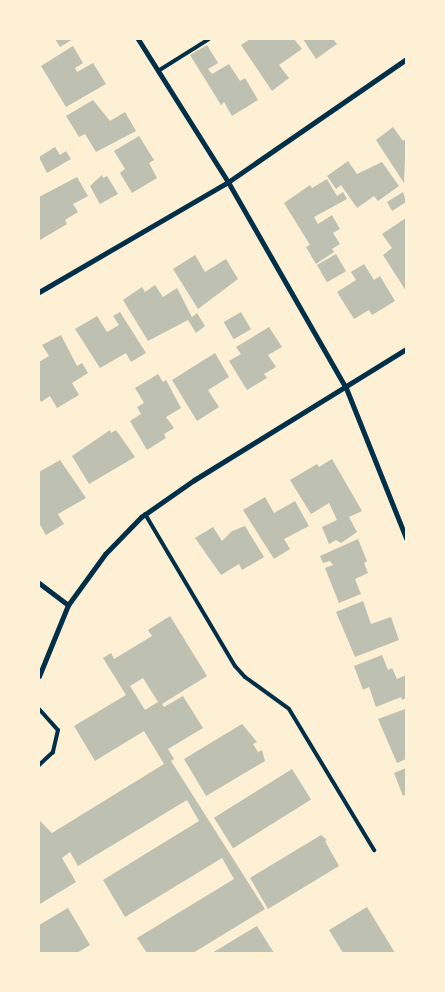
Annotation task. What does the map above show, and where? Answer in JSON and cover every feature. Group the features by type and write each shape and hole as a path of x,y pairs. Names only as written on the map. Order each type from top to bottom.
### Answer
{"street":[{"path":"138,39 228,182 346,388 406,538"},
{"path":"39,292 228,182 406,59"},
{"path":"39,676 68,605 105,554 145,514 194,480 346,388 406,349"},
{"path":"39,583 68,605"}],"lane":[{"path":"158,71 209,39"},
{"path":"145,514 235,666 245,677 289,708 374,850"},
{"path":"39,710 58,730 53,752 39,765"}],"building":[{"path":"55,39 73,39 60,47"},
{"path":"250,39 294,39 302,49 279,65 289,78 272,91 241,45"},
{"path":"303,39 333,39 337,44 316,59"},
{"path":"207,45 218,63 208,69 212,74 229,64 240,81 245,78 258,100 232,116 224,102 221,105 190,55"},
{"path":"73,46 83,63 75,68 77,72 93,63 106,84 66,107 41,66"},
{"path":"93,100 110,121 125,112 136,131 96,152 85,134 79,137 66,116"},
{"path":"393,127 403,141 406,139 404,183 376,140"},
{"path":"139,136 154,160 149,163 157,178 132,193 120,173 125,169 114,151"},
{"path":"55,147 60,155 66,151 71,159 47,173 39,157"},
{"path":"348,161 357,174 382,162 399,186 378,201 374,196 357,208 341,185 336,189 327,176"},
{"path":"102,175 103,178 107,176 118,194 100,204 90,186"},
{"path":"77,177 88,196 73,204 78,212 65,220 67,224 40,240 39,197"},
{"path":"327,179 337,196 343,192 347,199 314,217 318,224 332,215 340,229 333,233 340,244 332,249 334,252 316,264 306,247 310,245 284,203 310,185 312,188"},
{"path":"403,192 406,202 392,211 387,202"},
{"path":"406,218 406,291 383,255 392,248 382,234"},
{"path":"336,254 346,271 327,282 317,265"},
{"path":"195,255 205,272 226,259 238,279 198,309 173,269"},
{"path":"364,264 374,280 380,276 395,301 372,315 369,310 354,319 337,292 356,280 351,272"},
{"path":"155,285 163,297 177,288 192,317 197,313 205,326 196,333 188,320 148,341 123,300 142,287 145,292"},
{"path":"120,312 146,353 131,362 126,353 100,368 75,329 97,316 107,332 119,325 113,316"},
{"path":"241,312 251,329 234,339 224,322"},
{"path":"269,327 282,347 268,355 276,367 264,374 267,378 247,390 229,361 241,354 236,347"},
{"path":"61,335 77,366 82,363 88,373 72,383 79,395 57,408 50,396 41,402 39,398 39,362 49,356 42,345"},
{"path":"215,353 229,377 208,390 219,407 197,421 172,380"},
{"path":"158,374 163,382 166,380 181,408 166,417 174,428 164,434 166,438 147,450 130,421 141,414 137,407 144,403 135,388"},
{"path":"110,430 111,433 116,430 135,457 89,484 72,456"},
{"path":"332,459 362,511 349,517 357,532 341,543 336,540 329,544 322,527 337,520 329,503 311,514 290,480 317,464 319,467"},
{"path":"60,460 86,498 58,514 64,524 46,535 39,523 39,472"},
{"path":"265,497 274,513 295,501 309,526 284,539 290,549 274,559 243,510"},
{"path":"245,526 264,557 242,570 239,564 221,575 195,538 213,527 222,541 232,531"},
{"path":"358,539 367,561 364,563 368,573 355,579 361,594 339,603 325,568 333,565 330,561 323,563 320,556"},
{"path":"363,601 371,624 391,617 399,640 355,657 336,612"},
{"path":"170,616 207,676 162,704 164,707 183,696 203,728 168,749 174,759 171,761 265,909 193,953 147,953 137,938 234,879 222,858 125,917 103,880 199,821 187,800 78,866 70,852 62,858 76,882 40,904 39,820 52,833 164,764 144,731 95,761 74,726 126,695 103,658 111,653 114,659 152,636 148,630","holes":["143,678 158,702 145,710 130,686"]},
{"path":"382,655 388,670 392,668 397,679 406,675 406,698 402,700 401,697 376,707 369,687 363,690 354,666"},
{"path":"405,709 406,759 397,763 378,719"},
{"path":"242,724 257,742 253,744 258,752 262,750 265,761 206,796 184,759"},
{"path":"406,768 406,794 403,796 394,773"},
{"path":"292,769 311,800 233,848 214,818"},
{"path":"321,835 327,840 325,841 339,866 268,909 250,878"},
{"path":"367,907 395,953 343,953 329,930"},
{"path":"68,908 90,945 77,953 39,953 39,925"},
{"path":"257,926 274,953 212,953"}]}
